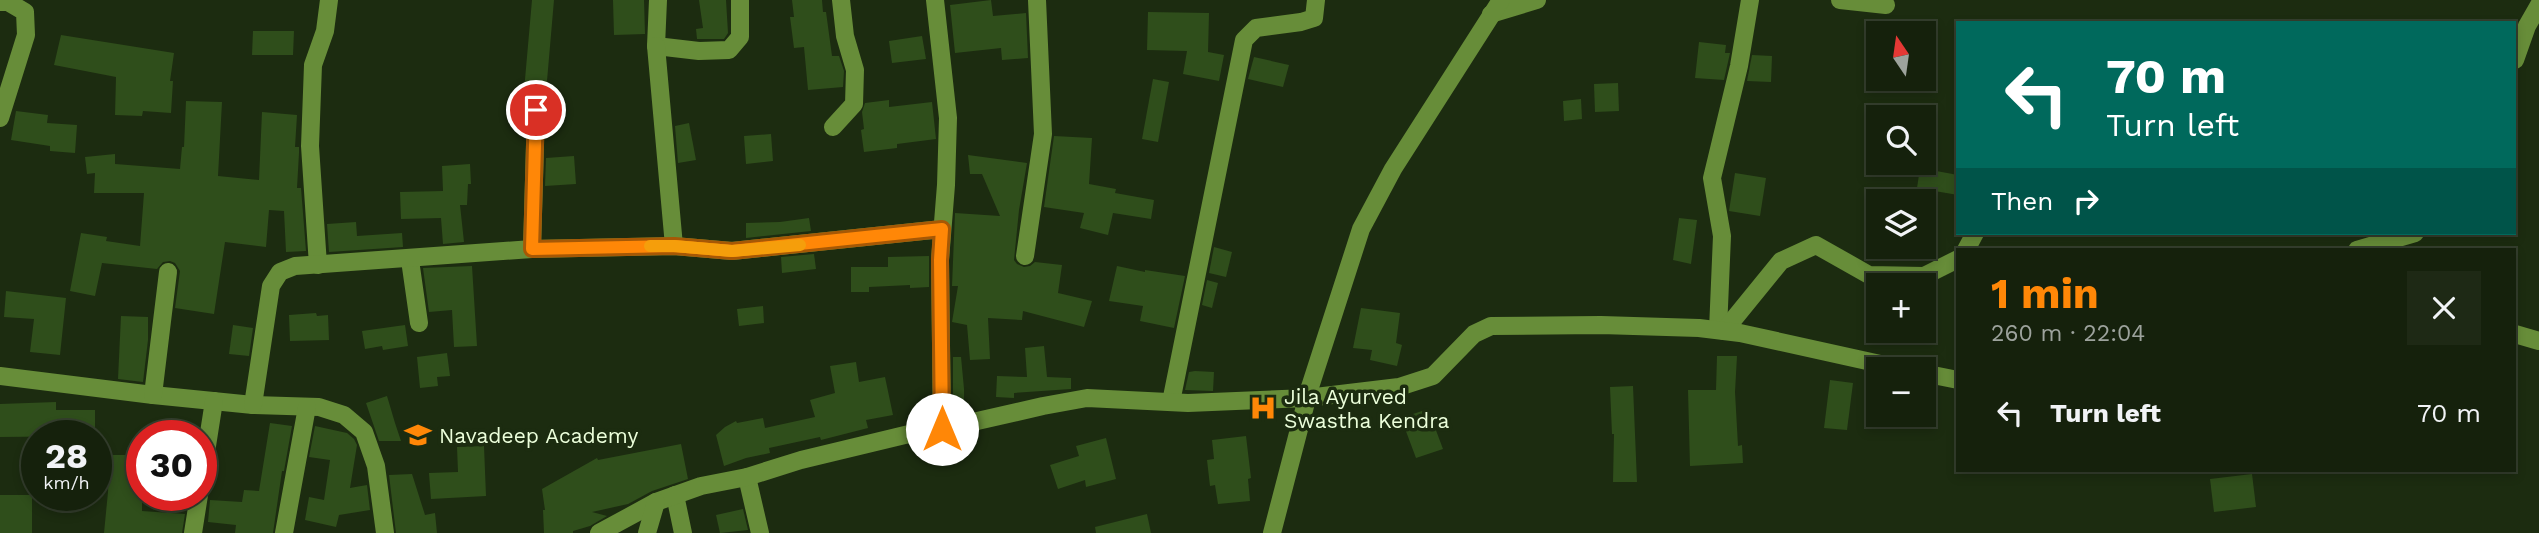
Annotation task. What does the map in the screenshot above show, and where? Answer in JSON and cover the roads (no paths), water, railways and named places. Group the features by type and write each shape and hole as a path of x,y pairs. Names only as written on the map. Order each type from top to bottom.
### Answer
{"street":[{"path":"318,265 310,146 313,65 324,31 329,0"},
{"path":"658,0 656,46 674,246"},
{"path":"656,46 690,51 729,50 740,37 740,0"},
{"path":"833,127 854,104 855,70 845,36 841,0"},
{"path":"935,0 948,118 940,260 942,429"},
{"path":"1026,256 1043,134 1037,0"},
{"path":"1171,402 1244,40 1256,28 1314,18 1316,0"},
{"path":"1272,533 1307,398 1361,229 1393,169 1496,7 1537,0"},
{"path":"1721,330 1723,236 1712,178 1739,66 1750,0"},
{"path":"1840,0 1886,5"},
{"path":"0,2 8,2 25,12 26,36 0,118"},
{"path":"2516,57 2527,26 2539,5"},
{"path":"532,249 536,110"},
{"path":"253,405 271,286 280,272 295,266 410,260 532,249 674,246 732,251 942,229"},
{"path":"2364,248 2409,235"},
{"path":"1721,330 1782,261 1816,244 1869,275 1924,276 1956,260"},
{"path":"410,260 419,323"},
{"path":"153,395 168,272"},
{"path":"599,533 656,502 701,486 747,477 801,460 896,437 1087,398 1171,402 1307,398 1399,387 1433,376 1474,334 1491,326 1601,325 1721,330 1866,361"},
{"path":"2516,334 2539,341"},
{"path":"0,376 253,405 319,407 344,415 364,432 376,467 385,533"},
{"path":"1936,376 1956,380"},
{"path":"211,420 214,401"},
{"path":"284,533 307,407"},
{"path":"747,477 760,533"},
{"path":"675,495 683,533"},
{"path":"647,533 656,502"},
{"path":"193,533 197,511"}],"place":[{"name":"Jila Ayurved Swastha Kendra","path":"1263,408"},
{"name":"Navadeep Academy","path":"418,435"}]}
